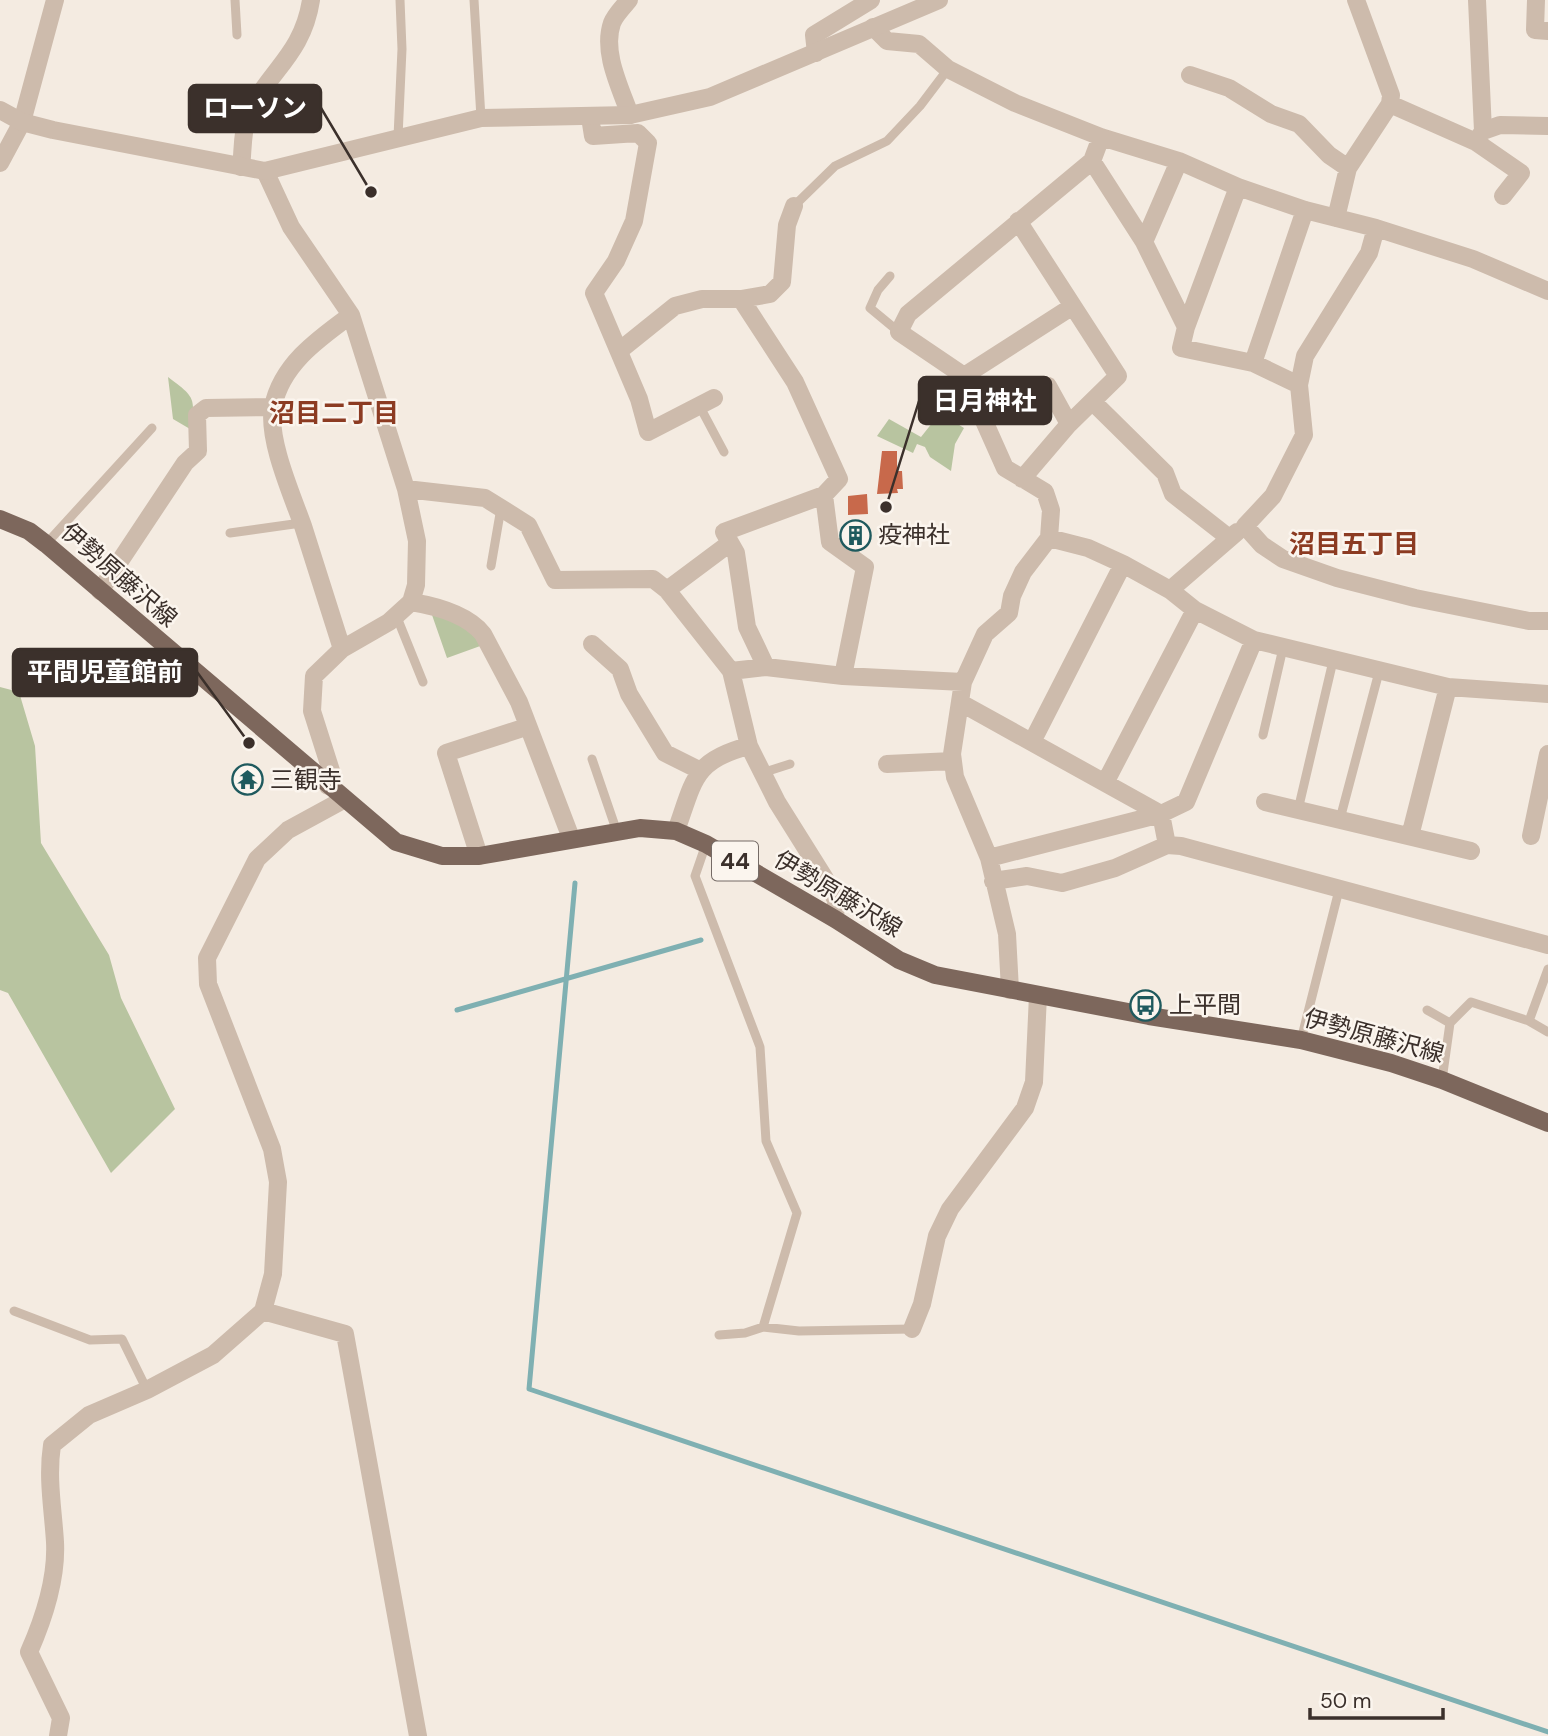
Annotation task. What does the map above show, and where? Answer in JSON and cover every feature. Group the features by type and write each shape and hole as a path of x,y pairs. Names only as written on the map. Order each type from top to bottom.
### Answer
{"main road":[{"name":"伊勢原藤沢線","path":"0,519 29,531 46,544 343,800 396,842 442,856 479,856 640,828 676,831 706,844 916,969 1010,990 1301,1040 1391,1063 1442,1080 1548,1123"}],"street":[{"path":"0,163 22,122 55,0"},
{"path":"242,167 247,120 264,89 290,57 308,22 311,0"},
{"path":"816,53 814,35 871,0"},
{"path":"0,110 22,122 265,171 481,118 630,115 710,97 939,0"},
{"path":"1336,218 1348,168 1390,104 1391,96 1356,0"},
{"path":"1477,0 1479,136"},
{"path":"1536,0 1535,30 1548,31"},
{"path":"619,4 609,39 613,69 630,115"},
{"path":"873,27 887,41 919,44 948,69 1015,103 1101,137 1179,161 1238,187 1305,210 1376,228 1473,259 1547,292"},
{"path":"1190,75 1229,88 1241,98 1271,114 1299,124 1329,155 1348,168"},
{"path":"1390,104 1479,136 1521,173 1503,196"},
{"path":"590,117 593,136 638,133 648,143 634,221 616,261 594,293 639,399 648,432 706,402"},
{"path":"1479,136 1500,125 1548,126"},
{"path":"1010,990 1007,934 989,858 955,777 953,761 963,682 985,634 1009,613 1012,596 1023,572 1049,538 1051,510 1045,492 1005,468 964,376 899,332 908,314 1092,161 1101,137"},
{"path":"1092,161 1144,242 1186,327"},
{"path":"1144,242 1179,161"},
{"path":"265,171 291,227 351,316 406,489 417,541 416,585 411,602 396,615 342,649 314,676 310,695 312,712 333,777 328,786"},
{"path":"1238,187 1186,327 1181,348 1253,363 1299,385"},
{"path":"619,351 675,306 702,299 741,299 770,294 782,282 787,225 794,206"},
{"path":"1253,363 1305,210"},
{"path":"1018,221 1118,376 1094,403 1069,424 1021,479"},
{"path":"1170,590 1228,537 1245,526 1273,496 1304,435 1299,385 1305,356 1369,253 1376,228"},
{"path":"741,299 795,382 839,479 824,495 724,531 736,553 747,627 766,667 785,678 844,676 963,682"},
{"path":"964,376 1073,306"},
{"path":"342,649 291,496 272,424 273,407 283,379 309,345 351,316"},
{"path":"1048,386 1069,424"},
{"path":"1094,403 1114,416 1160,460 1173,494 1228,537"},
{"path":"100,591 185,463 198,451 197,415 206,408 273,407"},
{"path":"406,489 485,498 528,524 555,580 653,579 667,590 731,671 748,746 761,773 836,900 835,919"},
{"path":"824,495 830,542 865,567 844,676"},
{"path":"1245,526 1262,545 1283,559 1338,578 1415,598 1529,621 1548,621"},
{"path":"1049,538 1088,548 1123,565 1170,590 1195,610 1254,640 1379,673 1448,687 1548,694"},
{"path":"667,590 730,544"},
{"path":"1032,742 1123,565"},
{"path":"411,602 434,606 475,624 519,702 526,727 571,838"},
{"path":"1105,782 1195,610"},
{"path":"989,858 1161,814 1186,802 1254,640"},
{"path":"594,653 620,668 629,694 665,753 699,770"},
{"path":"731,671 766,667"},
{"path":"1410,836 1448,687"},
{"path":"961,703 1161,814 1167,845"},
{"path":"479,856 446,753 526,727"},
{"path":"676,831 699,770 727,751 748,746"},
{"path":"1531,836 1536,781 1548,754"},
{"path":"887,764 953,761"},
{"path":"58,1736 61,1718 29,1652 53,1583 55,1545 48,1469 52,1445 89,1415 147,1390 213,1355 263,1311 273,1275 278,1182 272,1149 208,984 207,958 227,912 257,859 288,830 343,800"},
{"path":"1265,802 1471,851"},
{"path":"993,881 1027,876 1062,883 1115,868 1167,845 1181,846 1548,945"},
{"path":"912,1329 922,1304 937,1236 950,1209 1025,1108 1034,1082 1038,995"},
{"path":"263,1311 345,1335 418,1736"}],"lane":[{"path":"235,0 237,36"},
{"path":"398,137 402,49 400,0"},
{"path":"474,0 481,118"},
{"path":"794,206 835,166 887,141 920,106 948,69"},
{"path":"890,276 878,290 870,308 899,332"},
{"path":"706,402 724,452"},
{"path":"46,544 152,428"},
{"path":"491,566 501,508"},
{"path":"230,533 302,523"},
{"path":"396,615 423,682"},
{"path":"1263,735 1283,648"},
{"path":"1298,810 1334,661"},
{"path":"1340,819 1379,673"},
{"path":"592,759 617,832"},
{"path":"761,773 790,764"},
{"path":"706,844 695,876 761,1047 766,1141 797,1213 763,1327"},
{"path":"1301,1040 1339,890"},
{"path":"1529,1021 1548,969"},
{"path":"1442,1080 1450,1023 1471,1002 1529,1021 1548,1032"},
{"path":"1427,1010 1450,1023"},
{"path":"14,1311 90,1340 122,1339 147,1390"},
{"path":"719,1335 745,1333 763,1327 799,1331 912,1329"}],"green space":[{"path":"168,377 191,398 193,410 190,429 173,419"},
{"path":"940,413 964,428 955,444 951,471 930,457 925,447 917,444 913,453 877,436 889,419 921,437"},
{"path":"432,615 476,627 483,645 447,658"},
{"path":"0,687 19,692 35,746 41,843 109,955 121,998 175,1109 111,1173 8,993 0,990"}],"building":[{"path":"882,451 897,451 897,471 902,471 903,489 897,489 898,493 877,494"},
{"path":"867,494 868,514 848,515 848,496"}],"waterway":[{"path":"575,883 529,1389 1548,1732"},
{"path":"457,1010 701,940"}],"place":[{"name":"ローソン","path":"371,192"},
{"name":"日月神社","path":"886,507"},
{"name":"疫神社","path":"855,535"},
{"name":"平間児童館前","path":"249,743"},
{"name":"三観寺","path":"247,780"},
{"name":"上平間","path":"1146,1005"}],"district":[{"name":"沼目二丁目","path":"334,413"},
{"name":"沼目五丁目","path":"1354,544"}]}
